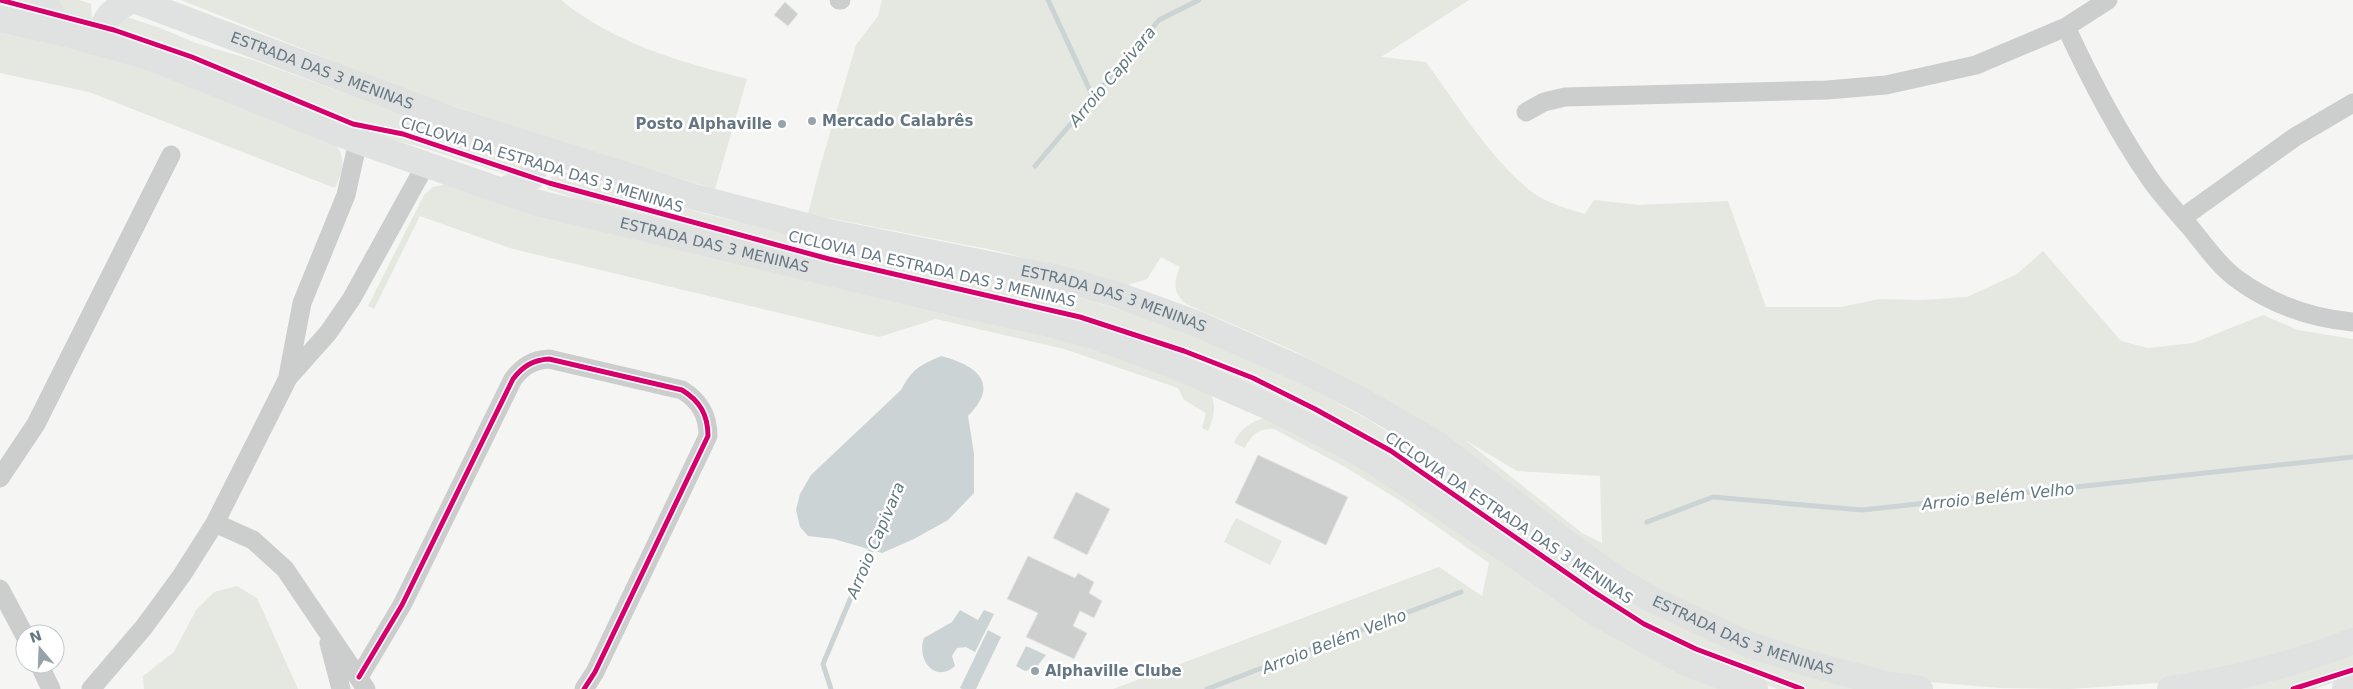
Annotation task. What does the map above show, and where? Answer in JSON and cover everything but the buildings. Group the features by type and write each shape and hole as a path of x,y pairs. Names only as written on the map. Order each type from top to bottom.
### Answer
{"main road":[{"path":"43,0 63,33"},
{"path":"98,42 106,18 114,10 133,0"},
{"name":"ESTRADA DAS 3 MENINAS","path":"133,0 244,40 397,100 691,196 834,234 1058,278 1118,295 1195,323 1308,373 1363,401 1437,444 1557,536 1622,582 1653,600 1750,645 1886,684 1920,689"},
{"name":"ESTRADA DAS 3 MENINAS","path":"0,19 98,42 189,72 270,107 534,202 962,305 1042,322 1094,336 1178,367 1303,424 1376,464 1514,555 1594,612 1630,633 1686,663 1755,689"},
{"path":"502,191 532,178 542,148"},
{"path":"826,272 834,234"},
{"path":"2170,689 2316,656 2353,641"},
{"path":"2345,689 2353,686"}],"street":[{"path":"1526,112 1544,102 1565,97 1827,90 1886,85 1976,65 2066,27 2108,0"},
{"path":"2066,27 2114,122 2149,178 2220,264 2236,278 2264,297 2294,310 2353,322"},
{"path":"2182,218 2295,137 2353,103"},
{"path":"288,378 302,303 346,195 358,140"},
{"path":"0,478 36,424 170,155"},
{"path":"91,689 144,627 215,523 288,378 328,333 352,298 426,164"},
{"path":"215,523 253,540 285,569 363,683 513,379 528,364 536,360 549,359 682,390 699,403 705,412 708,436 595,672 584,689"},
{"path":"0,589 19,624"},
{"path":"325,630 341,689"},
{"path":"44,674 51,689"}],"shaded area":[{"path":"0,0 38,0 49,22 0,12"},
{"path":"51,0 79,0 91,4 92,20 88,29 72,24"},
{"path":"181,0 561,0 604,29 626,40 673,58 747,79 715,189 614,159 408,91"},
{"path":"882,0 1469,0 1381,57 1426,62 1502,164 1532,192 1565,208 1585,214 1594,200 1639,205 1728,201 1766,307 1841,307 1879,299 1923,300 1967,297 2017,274 2043,251 2121,341 2148,348 2193,343 2263,315 2298,330 2353,339 2353,630 2332,639 2198,676 2157,683 2070,689 2000,688 1929,682 1763,640 1651,587 1375,393 1294,351 1188,305 1177,293 1176,278 1180,267 1161,257 1147,279 1128,285 998,251 808,214 856,45 878,16","holes":["1465,440 1517,471 1600,476 1602,543 1582,533"]},
{"path":"127,17 196,43 253,60 514,155 522,159 526,166 508,175 417,146 348,129 115,34 114,26"},
{"path":"0,29 135,65 337,146 343,162 340,177 335,188 89,92 0,73"},
{"path":"554,169 705,214 803,236 809,243 810,253 807,257 621,213 547,189"},
{"path":"445,184 1060,336 1210,392 1214,407 1212,421 1208,431 1202,428 1206,413 1184,400 1178,388 1064,349 936,319 879,337 513,249 420,216 374,309 368,306 424,195 433,187"},
{"path":"841,247 1060,292 1135,314 1214,343 1304,385 1367,419 1431,459 1591,571 1874,689 1777,689 1738,675 1639,629 1306,413 836,265"},
{"path":"1266,418 1286,423 1726,689 1113,689 1439,567 1482,596 1489,563 1402,502 1345,467 1274,429 1264,429 1256,433 1245,448 1234,443 1247,426"},
{"path":"1236,518 1282,541 1270,565 1224,542"},
{"path":"237,586 257,598 298,689 144,689 143,676 174,652 196,610 214,592"},
{"path":"2353,649 2353,676 2315,689 2224,689"}],"water":[{"path":"941,356 974,370 980,377 983,385 983,394 978,404 968,416 974,454 974,493 948,520 914,539 882,553 834,539 808,536 800,527 796,510 800,494 811,475 901,390 913,372 922,365"},
{"path":"960,610 978,620 984,610 994,614 975,652 966,647 957,648 952,656 955,666 948,671 934,671 925,661 922,646 924,638 952,622"},
{"path":"988,630 1001,637 976,689 962,689 960,688"},
{"path":"1026,646 1046,655 1036,668 1025,671 1016,666"}],"waterway":[{"path":"1048,0 1093,97"},
{"name":"Arroio Capivara","path":"1035,166 1159,20 1199,0"},
{"name":"Arroio Belém Velho","path":"1647,522 1713,497 1862,510 2353,457"},
{"name":"Arroio Capivara","path":"831,689 823,664 873,545"},
{"name":"Arroio Belém Velho","path":"1207,689 1461,592"}],"cycle path":[{"name":"CICLOVIA DA ESTRADA DAS 3 MENINAS","path":"0,0 114,30 192,57 353,124 403,134 549,183 829,259 1080,317 1184,351 1253,378 1315,409 1391,451 1594,592 1644,624 1696,649 1802,689"},
{"path":"359,677 402,605 513,379 529,364 549,359 682,390 694,399 702,409 708,428 708,436 595,672 584,689"},
{"path":"2293,689 2353,670"}],"place":[{"name":"Mercado Calabrês","path":"812,121"},
{"name":"Posto Alphaville","path":"782,124"},
{"name":"Alphaville Clube","path":"1035,671"}]}
